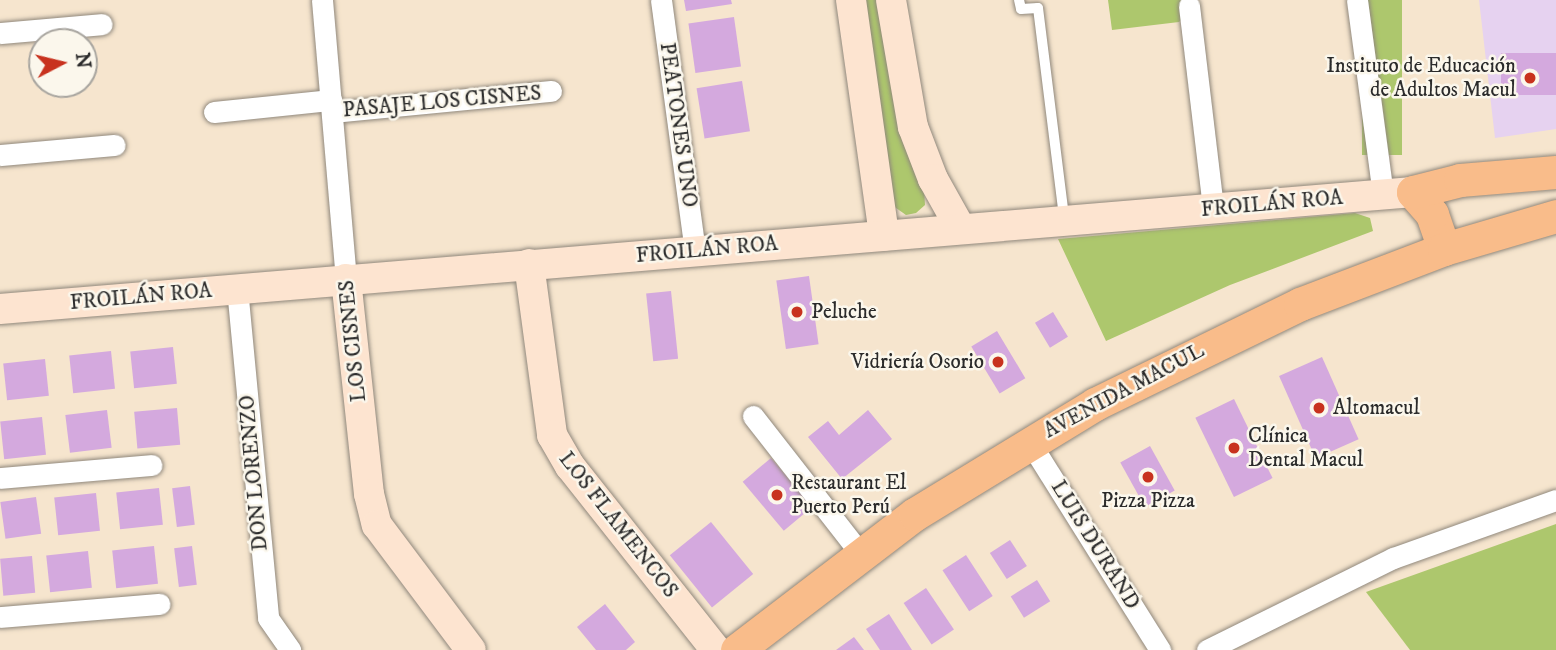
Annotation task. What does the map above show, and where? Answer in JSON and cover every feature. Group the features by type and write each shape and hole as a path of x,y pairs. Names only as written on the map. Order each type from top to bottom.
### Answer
{"main road":[{"path":"850,0 884,236"},
{"path":"891,0 913,127 933,179 961,229"},
{"path":"1398,193 1460,180 1556,172"},
{"name":"FROILÁN ROA","path":"0,309 1398,193"},
{"path":"1398,193 1432,214 1444,249"},
{"name":"AVENIDA MACUL","path":"737,650 860,553 1029,441 1229,335 1444,249 1556,216"},
{"name":"LOS FLAMENCOS","path":"529,264 552,435 569,466 716,650"},
{"name":"LOS CISNES","path":"346,279 372,510 384,539 471,650"}],"street":[{"name":"LOS CISNES","path":"323,0 346,279"},
{"name":"PEATONES UNO","path":"661,0 695,251"},
{"path":"1357,0 1398,193"},
{"path":"1189,6 1213,208"},
{"path":"0,33 102,24"},
{"name":"PASAJE LOS CISNES","path":"214,111 551,91"},
{"path":"0,155 115,145"},
{"name":"DON LORENZO","path":"237,288 268,618 289,650"},
{"path":"753,416 860,553"},
{"name":"LUIS DURAND","path":"1029,441 1160,650"},
{"path":"0,478 151,465"},
{"path":"1207,650 1371,568 1556,500"},
{"path":"0,617 159,604"}],"lane":[{"path":"1019,0 1021,9 1038,8 1064,221"}],"shaded area":[{"path":"1479,0 1556,0 1556,129 1495,138"}],"green space":[{"path":"862,0 880,0 902,141 924,189 925,205 916,213 906,215 889,203"},
{"path":"1108,0 1197,0 1198,4 1179,22 1112,30"},
{"path":"1362,0 1402,0 1402,155 1362,155"},
{"path":"1355,213 1370,218 1373,231 1230,285 1106,341 1058,239"},
{"path":"1556,524 1556,650 1410,650 1366,592"}],"building":[{"path":"684,0 731,0 732,4 686,11"},
{"path":"734,17 741,67 695,73 688,23"},
{"name":"Instituto de Educación de Adultos Macul","path":"1501,53 1556,53 1556,95 1501,95"},
{"path":"742,81 750,131 705,139 697,88"},
{"name":"Peluche","path":"809,276 819,344 786,349 776,281"},
{"path":"671,291 678,359 653,361 646,294"},
{"path":"1053,312 1068,337 1050,348 1035,323"},
{"name":"Vidriería Osorio","path":"997,331 1025,378 1000,394 971,346"},
{"path":"173,347 177,384 134,388 130,351"},
{"path":"111,351 115,389 73,393 69,355"},
{"name":"Altomacul","path":"1322,357 1359,439 1316,458 1279,376"},
{"path":"45,359 49,396 7,400 3,363"},
{"name":"Clínica Dental Macul","path":"1234,399 1273,478 1234,497 1195,418"},
{"path":"177,408 180,445 137,449 134,412"},
{"path":"107,410 112,448 70,453 65,415"},
{"path":"868,410 892,439 842,479 808,437 828,421 839,435"},
{"path":"42,417 46,455 4,459 0,421"},
{"name":"Pizza Pizza","path":"1150,446 1175,491 1145,507 1120,462"},
{"name":"Restaurant El Puerto Perú","path":"771,458 812,507 784,531 743,482"},
{"path":"190,486 195,525 177,527 172,488"},
{"path":"159,488 163,525 120,529 116,492"},
{"path":"96,493 100,531 58,535 54,497"},
{"path":"36,497 41,534 5,539 0,502"},
{"path":"711,522 753,574 712,607 670,555"},
{"path":"1010,540 1027,566 1007,579 990,553"},
{"path":"154,546 158,584 116,588 112,550"},
{"path":"192,546 197,585 179,587 174,548"},
{"path":"88,551 92,588 50,592 46,555"},
{"path":"966,555 993,596 969,611 943,570"},
{"path":"32,556 35,593 3,596 0,559"},
{"path":"1037,580 1050,601 1024,618 1011,596"},
{"path":"926,588 954,629 932,645 904,603"},
{"path":"605,604 635,642 626,650 596,650 577,627"},
{"path":"889,614 912,650 880,650 866,629"},
{"path":"854,637 864,650 836,650"}],"place":[{"name":"Instituto de Educación de Adultos Macul","path":"1530,78"},
{"name":"Peluche","path":"797,312"},
{"name":"Vidriería Osorio","path":"998,362"},
{"name":"Altomacul","path":"1319,408"},
{"name":"Clínica Dental Macul","path":"1234,448"},
{"name":"Pizza Pizza","path":"1148,477"},
{"name":"Restaurant El Puerto Perú","path":"777,495"}]}
